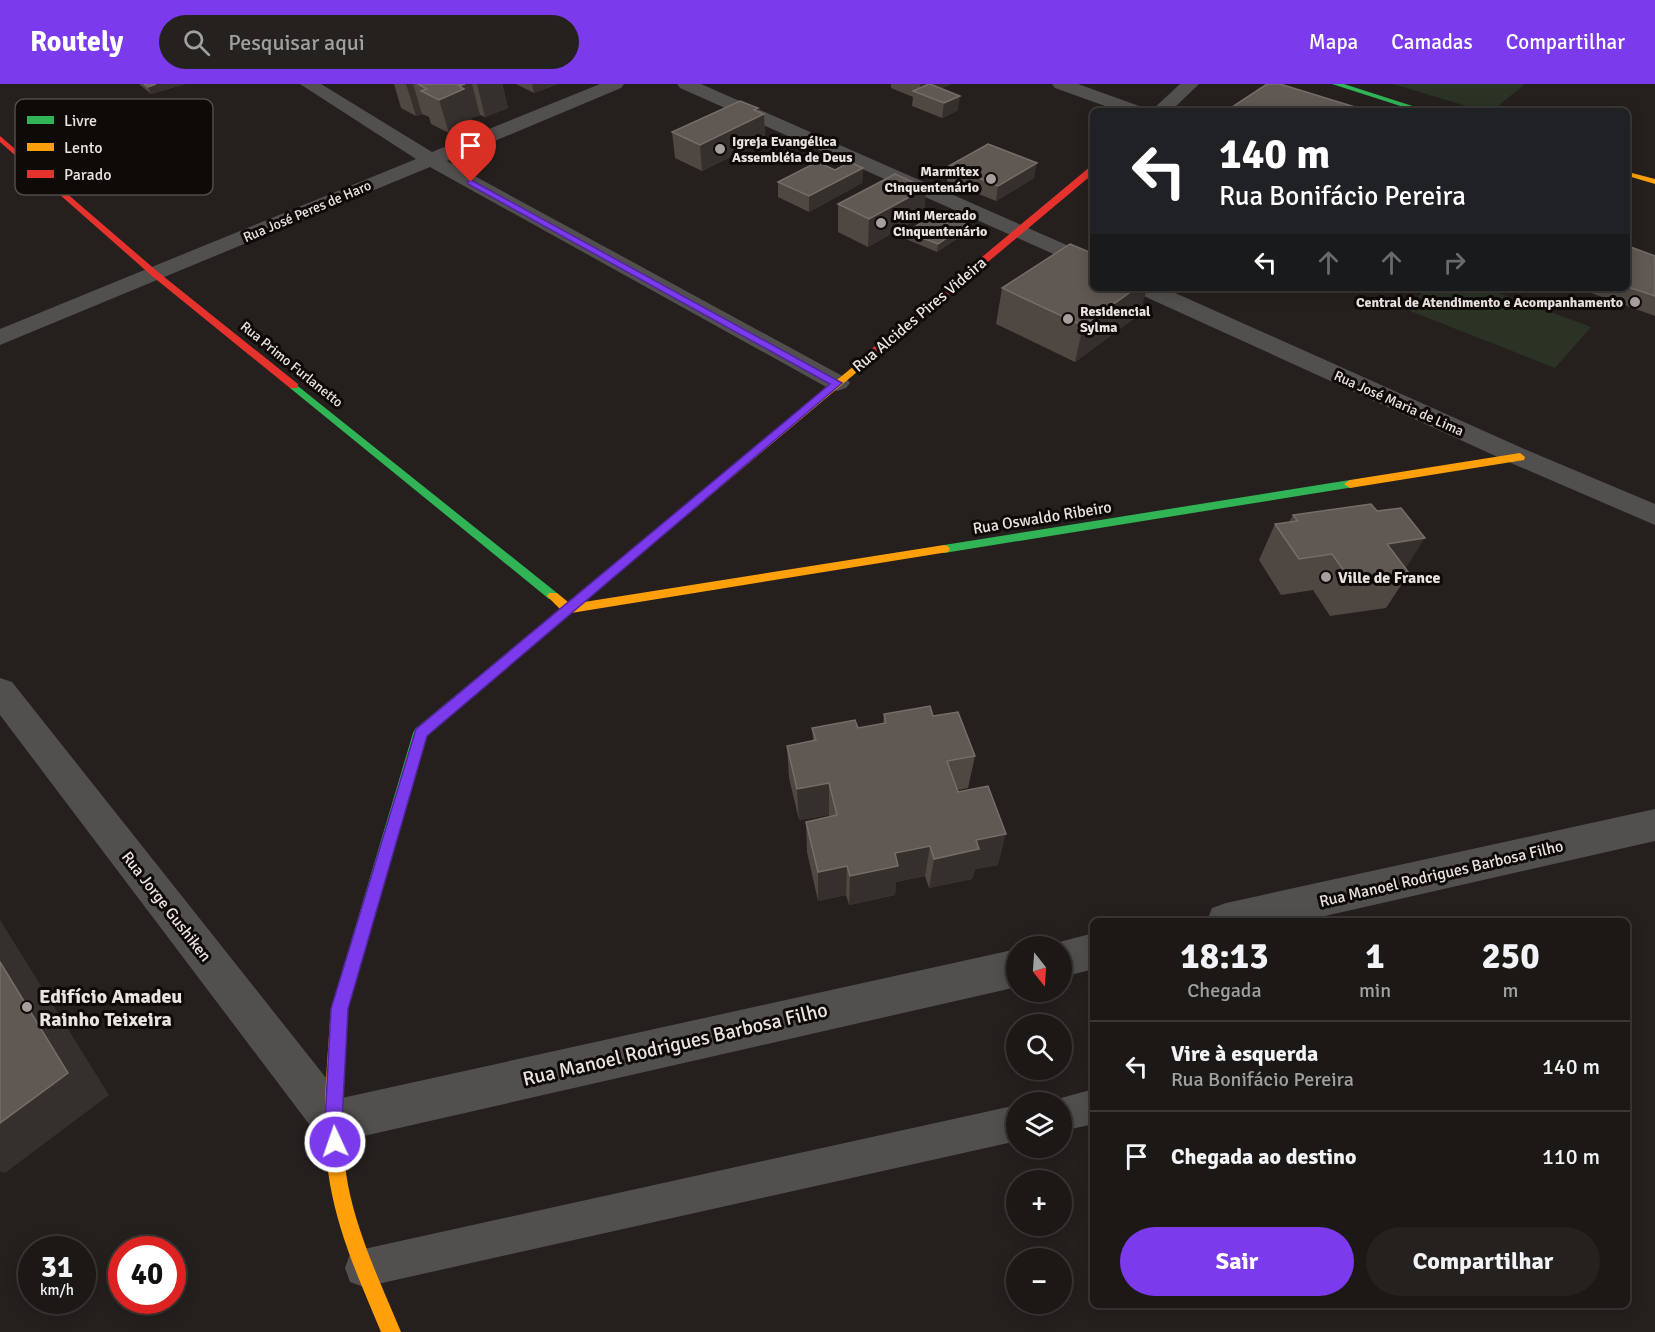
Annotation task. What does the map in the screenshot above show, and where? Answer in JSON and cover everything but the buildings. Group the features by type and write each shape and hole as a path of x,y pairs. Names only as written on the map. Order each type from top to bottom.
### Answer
{"street":[{"path":"309,84 430,160 837,383"},
{"name":"Rua José Peres de Haro","path":"0,338 615,84"},
{"path":"686,84 1090,263"},
{"path":"1060,84 1128,108"},
{"path":"1163,108 1190,84"},
{"path":"1336,84 1414,108"},
{"name":"Rua Primo Furlanetto","path":"0,138 15,151"},
{"name":"Rua Alcides Pires Videira","path":"391,1332 364,1268 339,1185 333,1121 339,1009 420,733 1090,171"},
{"path":"1630,175 1655,182"},
{"name":"Rua Primo Furlanetto","path":"65,195 155,274 569,609"},
{"name":"Rua José Maria de Lima","path":"1152,291 1520,457 1655,515"},
{"name":"Rua Oswaldo Ribeiro","path":"569,609 1520,457"},
{"name":"Rua Jorge Gushiken","path":"0,691 333,1121"},
{"name":"Rua Manoel Rodrigues Barbosa Filho","path":"1239,918 1655,825"},
{"path":"1072,956 1090,952"},
{"name":"Rua Manoel Rodrigues Barbosa Filho","path":"333,1121 1006,970"}],"lane":[{"path":"1072,1111 1090,1107"},
{"path":"364,1268 1006,1125"}],"green space":[{"path":"1393,84 1525,84 1496,108 1473,108"},
{"path":"1424,291 1493,291 1591,327 1555,368 1405,309"}],"traffic: fast":[{"path":"1336,84 1414,108"},
{"path":"294,386 553,596"},
{"path":"944,549 1350,484"},
{"path":"338,1019 420,733 526,644"}],"traffic: slow":[{"path":"1630,175 1655,182"},
{"path":"526,644 866,359"},
{"path":"1350,484 1520,457"},
{"path":"553,596 569,609 944,549"},
{"path":"338,1019 334,1143 339,1184 354,1240 391,1332"}],"traffic: jam":[{"path":"0,138 15,151"},
{"path":"866,359 1090,171"},
{"path":"65,195 155,274 294,386"}],"place":[{"name":"Igreja Evangélica Assembléia de Deus","path":"720,149"},
{"name":"Marmitex Cinquentenário","path":"991,179"},
{"name":"Mini Mercado Cinquentenário","path":"881,223"},
{"name":"Central de Atendimento e Acompanhamento","path":"1635,302"},
{"name":"Residencial Sylma","path":"1068,319"},
{"name":"Ville de France","path":"1326,577"},
{"name":"Edifício Amadeu Rainho Teixeira","path":"27,1007"}],"route":[{"path":"335,1142 333,1121 339,1009 420,733 837,383 471,182"}]}
